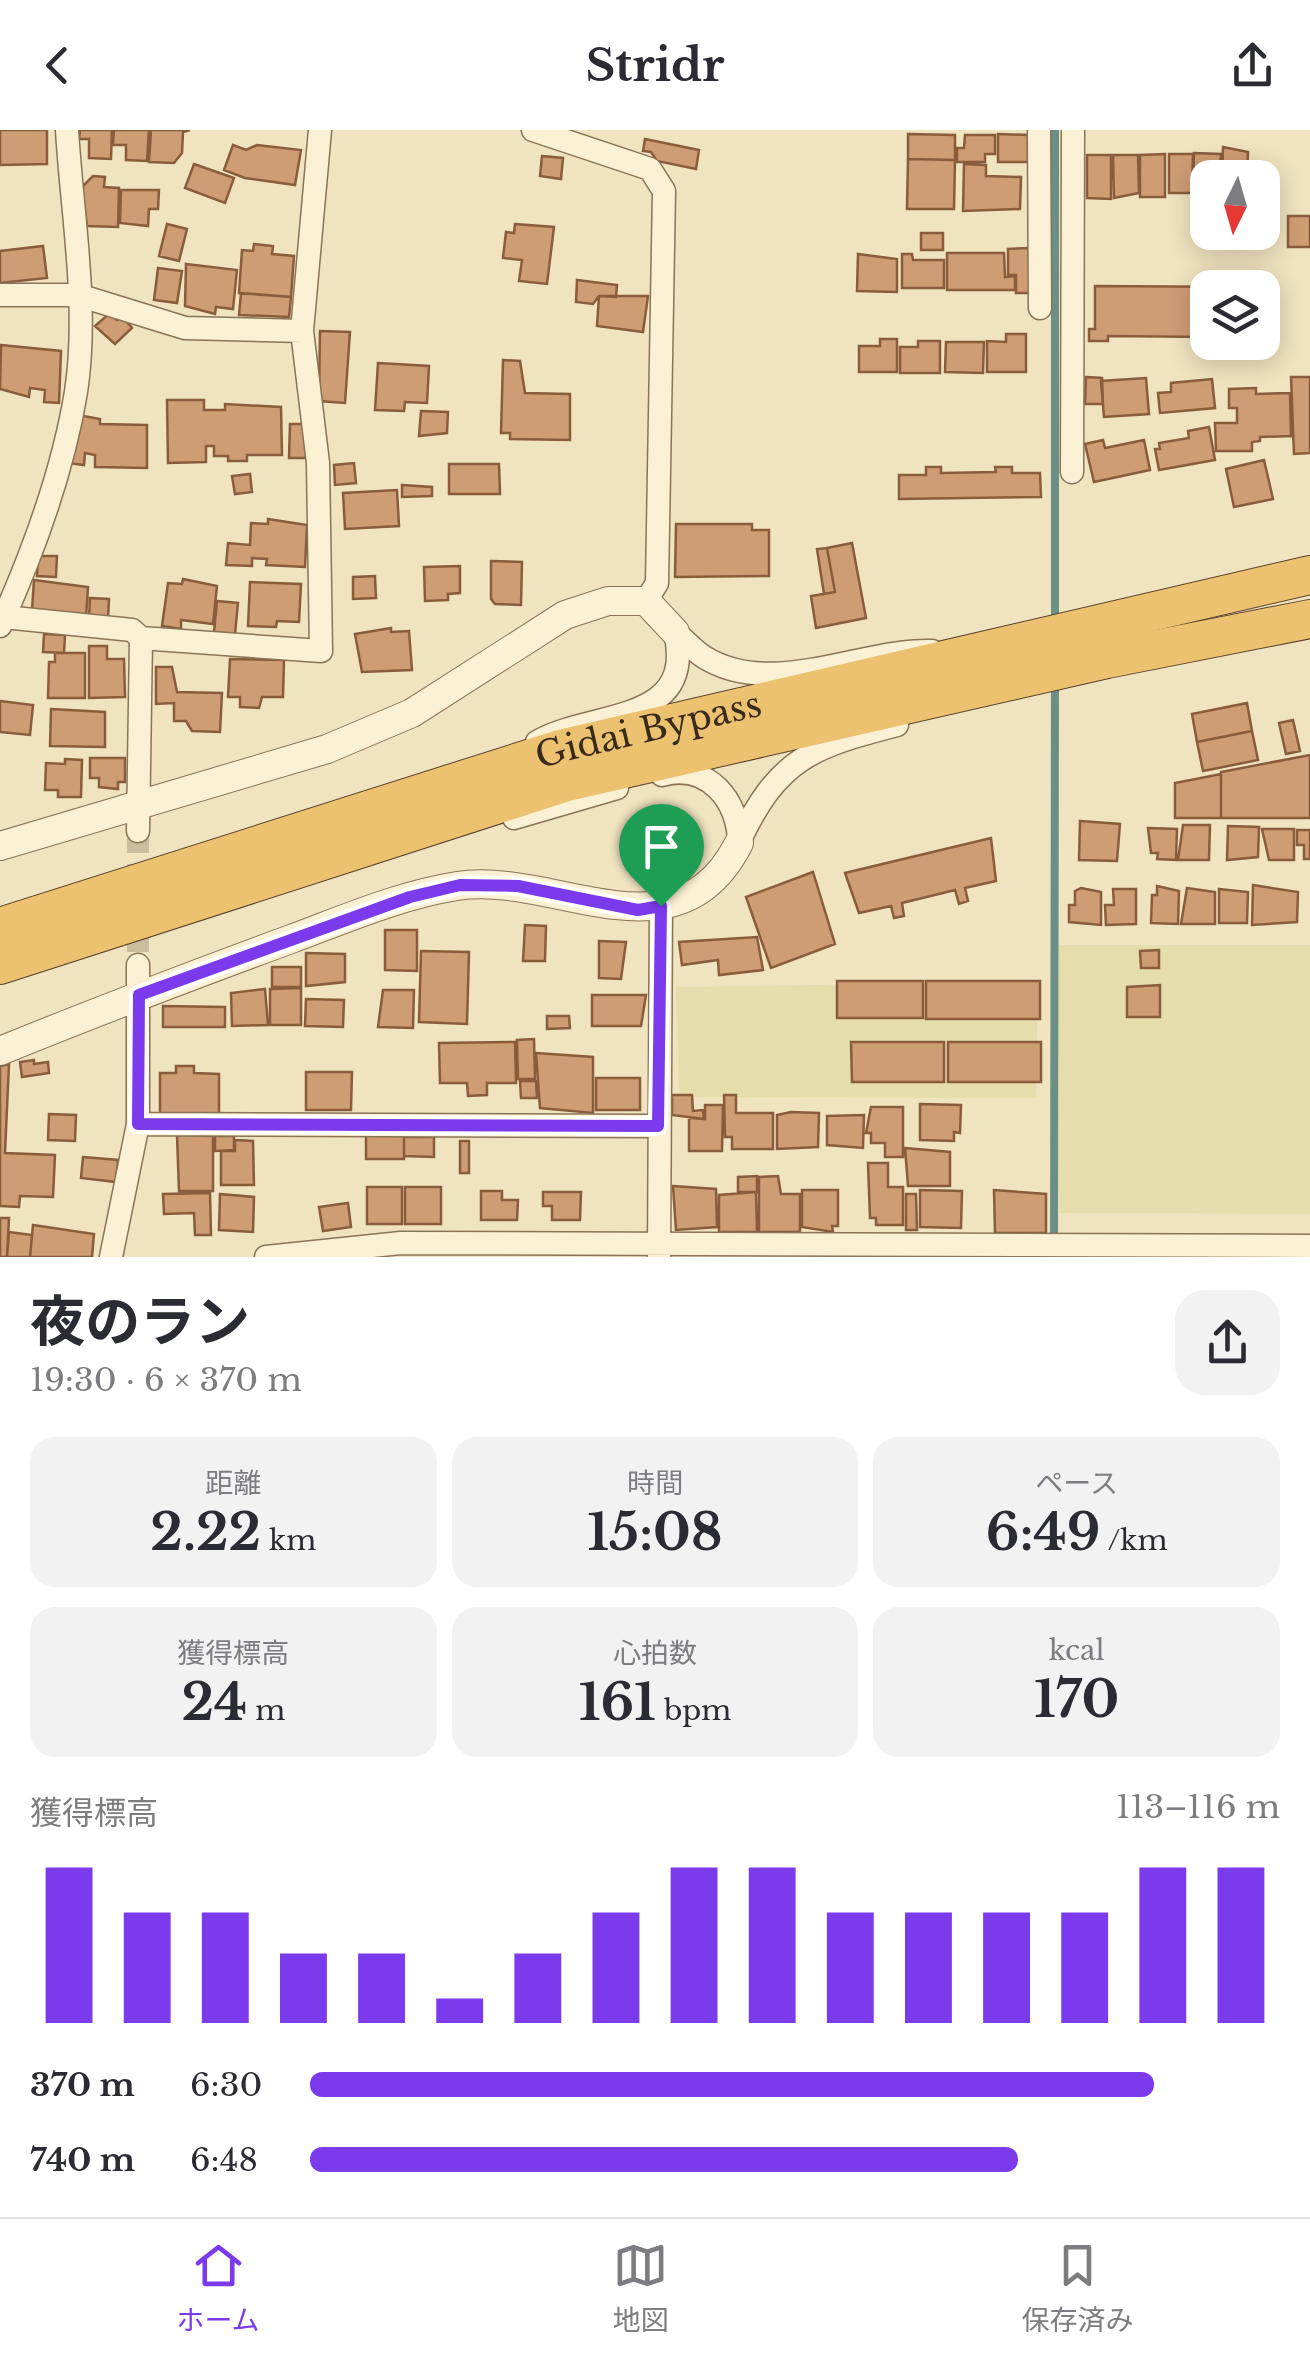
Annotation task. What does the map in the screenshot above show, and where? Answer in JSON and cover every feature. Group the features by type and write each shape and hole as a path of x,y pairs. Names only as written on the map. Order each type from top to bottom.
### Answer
{"highway":[{"name":"Gidai Bypass","path":"0,927 560,748 1310,575"},
{"name":"Gidai Bypass","path":"0,965 567,782 1021,678 1310,619"}],"street":[{"path":"67,130 78,295 76,392 47,506 2,621 132,630 141,638 321,651 318,463 302,332 320,130"},
{"path":"533,130 650,169 664,191 657,582 646,601"},
{"path":"1039,130 1040,308"},
{"path":"1072,472 1074,130"},
{"path":"0,295 78,295 185,328 302,332"},
{"path":"0,846 139,817 328,749 412,713 565,615 608,601 646,601 705,658 742,672 781,674 896,650 964,653"},
{"path":"486,772 556,731 654,702 678,670 676,632"},
{"path":"139,817 141,638"},
{"path":"0,1051 139,995 410,897 460,885 518,886 638,910 682,902 726,868 758,801 789,767 828,743 964,708 1021,678"},
{"path":"254,881 343,867 672,772 708,780 723,792 734,807 738,843"},
{"path":"660,1251 661,906"},
{"path":"111,1257 138,1124 138,965"},
{"path":"138,1124 658,1126"},
{"path":"266,1257 401,1243 660,1251 1310,1246"}],"shaded area":[{"path":"1059,945 1310,945 1310,1214 1059,1213"},
{"path":"1038,982 1036,1098 679,1097 676,987"}],"building":[{"path":"0,130 47,130 47,164 0,165"},
{"path":"80,130 112,130 111,159 89,158 89,139 79,139"},
{"path":"114,130 149,130 147,161 126,160 126,145 113,145"},
{"path":"151,130 190,130 183,132 182,153 174,163 149,162"},
{"path":"908,134 955,135 955,160 908,159"},
{"path":"998,134 1028,135 1028,162 998,162"},
{"path":"965,135 995,135 995,154 985,154 985,162 957,162 957,148 964,148"},
{"path":"645,139 699,150 696,169 657,161 651,152 643,151"},
{"path":"233,145 246,150 257,145 301,150 295,185 245,178 224,170"},
{"path":"1223,147 1248,152 1248,160 1223,160"},
{"path":"1194,153 1221,154 1221,160 1194,160"},
{"path":"1165,154 1165,197 1140,197 1140,155"},
{"path":"1169,154 1193,154 1190,193 1169,193"},
{"path":"1087,155 1111,155 1111,199 1087,198"},
{"path":"1113,155 1138,155 1139,193 1114,198"},
{"path":"542,156 563,158 561,179 540,176"},
{"path":"908,159 955,160 954,209 907,209"},
{"path":"194,164 234,178 225,203 185,188"},
{"path":"964,164 986,165 986,176 1021,177 1020,209 963,211"},
{"path":"93,176 105,177 104,187 119,188 118,227 87,226 81,188"},
{"path":"121,190 159,190 158,209 149,209 148,226 120,223"},
{"path":"1288,216 1310,216 1310,247 1288,247"},
{"path":"167,224 187,229 179,261 159,256"},
{"path":"515,224 554,227 547,284 519,281 522,260 503,258 506,232 514,233"},
{"path":"921,233 943,233 943,250 921,250"},
{"path":"254,244 273,246 272,254 294,256 291,297 239,293 242,250 253,251"},
{"path":"43,246 47,278 0,283 0,251"},
{"path":"1029,248 1030,293 1016,293 1016,275 1008,275 1008,249"},
{"path":"947,253 1004,253 1005,277 1015,276 1015,290 947,290"},
{"path":"858,254 897,259 897,292 857,291"},
{"path":"902,254 912,254 913,260 944,260 944,288 902,288"},
{"path":"186,264 237,270 233,309 216,307 215,314 185,306"},
{"path":"158,268 182,271 177,303 154,300"},
{"path":"577,280 617,285 616,297 599,296 593,304 576,302"},
{"path":"1095,286 1190,287 1190,337 1108,336 1108,341 1089,341 1089,329 1095,329"},
{"path":"241,293 291,297 289,317 239,315"},
{"path":"599,296 648,296 643,332 597,326"},
{"path":"110,313 117,320 122,316 132,328 115,344 95,326"},
{"path":"320,331 350,332 345,403 319,401"},
{"path":"1006,334 1026,334 1026,372 987,372 987,341 1006,342"},
{"path":"880,339 897,339 897,372 859,372 859,346 880,346"},
{"path":"918,341 940,341 940,373 900,373 900,347 918,347"},
{"path":"946,342 984,342 983,373 945,372"},
{"path":"1,345 61,351 59,403 44,402 45,390 30,388 29,397 0,389"},
{"path":"503,360 520,361 525,393 570,394 570,440 510,439 510,433 501,433"},
{"path":"378,363 429,366 427,403 405,402 404,411 375,410"},
{"path":"1086,377 1102,378 1103,404 1085,404"},
{"path":"1291,377 1310,377 1310,453 1294,454"},
{"path":"1146,378 1149,414 1104,417 1101,381"},
{"path":"1212,379 1215,408 1160,413 1158,393 1171,392 1171,383"},
{"path":"1256,388 1256,394 1290,393 1291,436 1260,437 1260,441 1252,442 1252,451 1216,451 1215,423 1237,423 1237,408 1229,408 1229,389"},
{"path":"167,400 204,400 204,410 225,410 225,404 281,407 282,455 247,455 247,461 228,461 228,456 214,456 214,446 206,446 206,462 168,463"},
{"path":"421,411 448,412 447,433 419,436"},
{"path":"78,415 100,419 100,424 147,425 147,468 95,467 95,455 85,453 84,465 68,463"},
{"path":"290,424 307,424 306,458 289,458"},
{"path":"1209,427 1215,460 1159,470 1155,449 1160,449 1159,443 1189,438 1188,431"},
{"path":"1103,440 1105,448 1144,440 1150,470 1094,482 1085,444"},
{"path":"1264,460 1273,499 1234,507 1226,469"},
{"path":"354,463 356,483 335,485 334,465"},
{"path":"449,464 499,464 500,494 449,494"},
{"path":"926,467 941,467 941,473 996,472 995,467 1012,467 1012,473 1040,473 1041,497 899,499 899,475 926,475"},
{"path":"250,474 252,492 235,494 232,476"},
{"path":"402,485 432,487 432,496 402,497"},
{"path":"397,490 399,526 345,529 343,493"},
{"path":"268,519 307,525 305,567 266,565 267,559 252,558 252,566 226,565 228,543 250,545 251,523 268,524"},
{"path":"676,524 752,524 752,530 769,530 769,576 675,577"},
{"path":"852,543 866,618 816,628 811,596 835,592 827,548"},
{"path":"827,548 835,592 824,594 817,549"},
{"path":"38,556 57,556 56,577 37,576"},
{"path":"491,561 522,562 521,605 495,604 491,599"},
{"path":"460,566 460,593 448,594 448,600 425,601 424,567"},
{"path":"375,576 376,598 353,599 353,577"},
{"path":"183,579 217,586 213,624 181,620 181,629 162,626 168,583 182,584"},
{"path":"34,580 88,587 86,618 32,610"},
{"path":"250,582 301,584 299,622 277,621 276,627 248,626"},
{"path":"90,598 109,599 108,619 89,618"},
{"path":"217,601 238,603 235,634 214,632"},
{"path":"391,628 391,632 409,631 412,670 362,672 355,634"},
{"path":"44,634 65,635 64,653 43,652"},
{"path":"89,646 107,646 107,659 124,659 125,697 89,698"},
{"path":"55,653 85,653 85,698 48,698 49,662 55,662"},
{"path":"230,659 284,660 283,697 262,697 259,708 240,707 240,697 228,697"},
{"path":"156,667 172,667 177,692 222,693 220,732 192,731 186,721 174,721 174,703 156,704"},
{"path":"0,701 33,705 30,735 0,732"},
{"path":"1247,703 1252,731 1197,742 1192,714"},
{"path":"51,709 105,712 105,747 50,746"},
{"path":"1293,720 1300,751 1286,754 1279,723"},
{"path":"1252,731 1258,760 1203,771 1197,742"},
{"path":"1310,755 1310,818 1221,818 1221,772"},
{"path":"90,758 125,758 125,782 118,782 118,789 99,787 99,778 90,778"},
{"path":"65,759 82,760 81,797 58,797 58,790 45,790 46,763 65,764"},
{"path":"1221,774 1221,818 1175,818 1175,783"},
{"path":"1080,821 1120,824 1117,861 1079,860"},
{"path":"1183,825 1210,825 1209,860 1178,860"},
{"path":"1228,826 1259,827 1258,857 1227,860"},
{"path":"1148,828 1177,829 1176,860 1157,859 1158,853 1151,853"},
{"path":"1262,829 1294,829 1294,860 1269,860"},
{"path":"1297,830 1310,830 1310,859 1304,859 1304,845 1297,845"},
{"path":"991,838 996,881 965,888 968,901 959,904 955,890 902,903 904,916 894,918 891,906 859,913 845,873"},
{"path":"813,872 835,944 771,968 746,897"},
{"path":"1253,885 1298,892 1297,922 1252,925"},
{"path":"1157,886 1179,891 1178,924 1151,923 1152,895 1157,895"},
{"path":"1081,888 1101,892 1101,925 1069,922 1069,905 1075,905 1075,891"},
{"path":"1187,888 1215,892 1215,924 1181,924"},
{"path":"1113,889 1136,889 1136,924 1106,925 1105,905 1114,905"},
{"path":"1219,889 1248,892 1247,923 1219,923"},
{"path":"525,925 546,926 545,961 523,961"},
{"path":"385,930 417,930 417,971 385,970"},
{"path":"757,937 763,970 719,975 718,960 682,965 679,942"},
{"path":"599,941 626,942 621,979 599,978"},
{"path":"1159,950 1159,968 1141,968 1140,951"},
{"path":"421,951 469,952 467,1024 419,1022"},
{"path":"306,953 345,954 345,982 306,986"},
{"path":"272,967 301,967 301,987 272,987"},
{"path":"837,981 923,981 923,1018 837,1018"},
{"path":"926,981 1040,981 1040,1019 926,1019"},
{"path":"1160,985 1160,1017 1127,1017 1127,987"},
{"path":"301,988 301,1025 270,1025 270,989"},
{"path":"265,989 268,1025 232,1026 231,993"},
{"path":"383,990 414,990 413,1028 378,1027"},
{"path":"592,995 646,995 641,1026 592,1026"},
{"path":"306,999 344,1000 343,1027 305,1026"},
{"path":"163,1006 225,1007 225,1027 163,1027"},
{"path":"547,1016 569,1016 570,1028 547,1029"},
{"path":"534,1039 535,1079 518,1079 517,1040"},
{"path":"515,1042 516,1083 487,1083 487,1095 468,1096 467,1083 440,1083 439,1043"},
{"path":"851,1042 944,1042 944,1082 852,1082"},
{"path":"948,1042 1041,1042 1041,1082 948,1082"},
{"path":"536,1053 593,1057 593,1113 540,1108"},
{"path":"34,1060 34,1064 48,1062 49,1073 22,1077 20,1062"},
{"path":"9,1064 5,1153 55,1155 53,1197 20,1196 19,1207 0,1206 0,1066"},
{"path":"176,1066 194,1066 194,1073 219,1074 219,1114 160,1113 160,1073 176,1073"},
{"path":"306,1072 352,1072 351,1110 306,1110"},
{"path":"596,1078 640,1078 640,1110 596,1110"},
{"path":"520,1081 536,1081 537,1098 521,1098"},
{"path":"672,1095 692,1095 693,1111 703,1110 704,1119 672,1115"},
{"path":"724,1095 736,1095 736,1113 773,1113 773,1149 732,1149 732,1137 725,1137"},
{"path":"920,1104 961,1105 960,1133 954,1132 954,1141 920,1140"},
{"path":"705,1105 723,1105 722,1151 689,1151 689,1118 705,1119"},
{"path":"871,1107 903,1107 903,1157 885,1157 885,1143 871,1143 871,1133 866,1133"},
{"path":"819,1113 818,1147 777,1149 777,1115"},
{"path":"49,1114 76,1115 75,1141 48,1140"},
{"path":"864,1115 863,1148 827,1145 827,1116"},
{"path":"177,1135 213,1136 213,1191 179,1191"},
{"path":"366,1135 404,1136 404,1159 366,1159"},
{"path":"215,1136 234,1136 234,1150 215,1151"},
{"path":"404,1137 434,1137 434,1157 404,1156"},
{"path":"235,1140 253,1141 254,1185 221,1185 221,1151 235,1151"},
{"path":"460,1141 469,1141 469,1173 460,1173"},
{"path":"905,1148 950,1152 950,1186 908,1186"},
{"path":"83,1157 118,1160 116,1182 81,1178"},
{"path":"868,1163 888,1163 888,1187 903,1187 903,1225 876,1225 876,1218 870,1218"},
{"path":"757,1176 757,1192 738,1192 738,1177"},
{"path":"778,1176 781,1194 800,1194 800,1232 759,1232 759,1177"},
{"path":"673,1186 716,1189 717,1227 676,1230"},
{"path":"367,1187 402,1187 402,1224 367,1224"},
{"path":"405,1187 441,1187 441,1224 405,1224"},
{"path":"802,1190 838,1190 838,1226 832,1226 833,1232 802,1227"},
{"path":"920,1190 962,1191 961,1228 920,1227"},
{"path":"994,1190 1046,1194 1046,1233 995,1233"},
{"path":"481,1191 502,1191 502,1200 518,1200 517,1220 481,1220"},
{"path":"543,1192 581,1192 580,1220 552,1220 552,1206 543,1206"},
{"path":"756,1192 757,1232 719,1232 719,1195"},
{"path":"210,1193 211,1235 195,1235 194,1213 164,1214 163,1194"},
{"path":"220,1194 254,1197 253,1232 219,1230"},
{"path":"906,1194 916,1194 917,1230 906,1230"},
{"path":"348,1203 351,1227 323,1231 319,1207"},
{"path":"0,1218 9,1218 7,1257 0,1257"},
{"path":"33,1225 94,1234 92,1257 30,1257"},
{"path":"9,1232 32,1235 30,1257 7,1257"}],"waterway":[{"path":"1055,130 1055,623"},
{"path":"1054,1257 1055,682"}],"tunnel":[{"path":"138,831 138,965"}],"route":[{"path":"460,885 518,886 638,910 661,906 658,1126 138,1124 139,995 410,897 460,885"}]}
